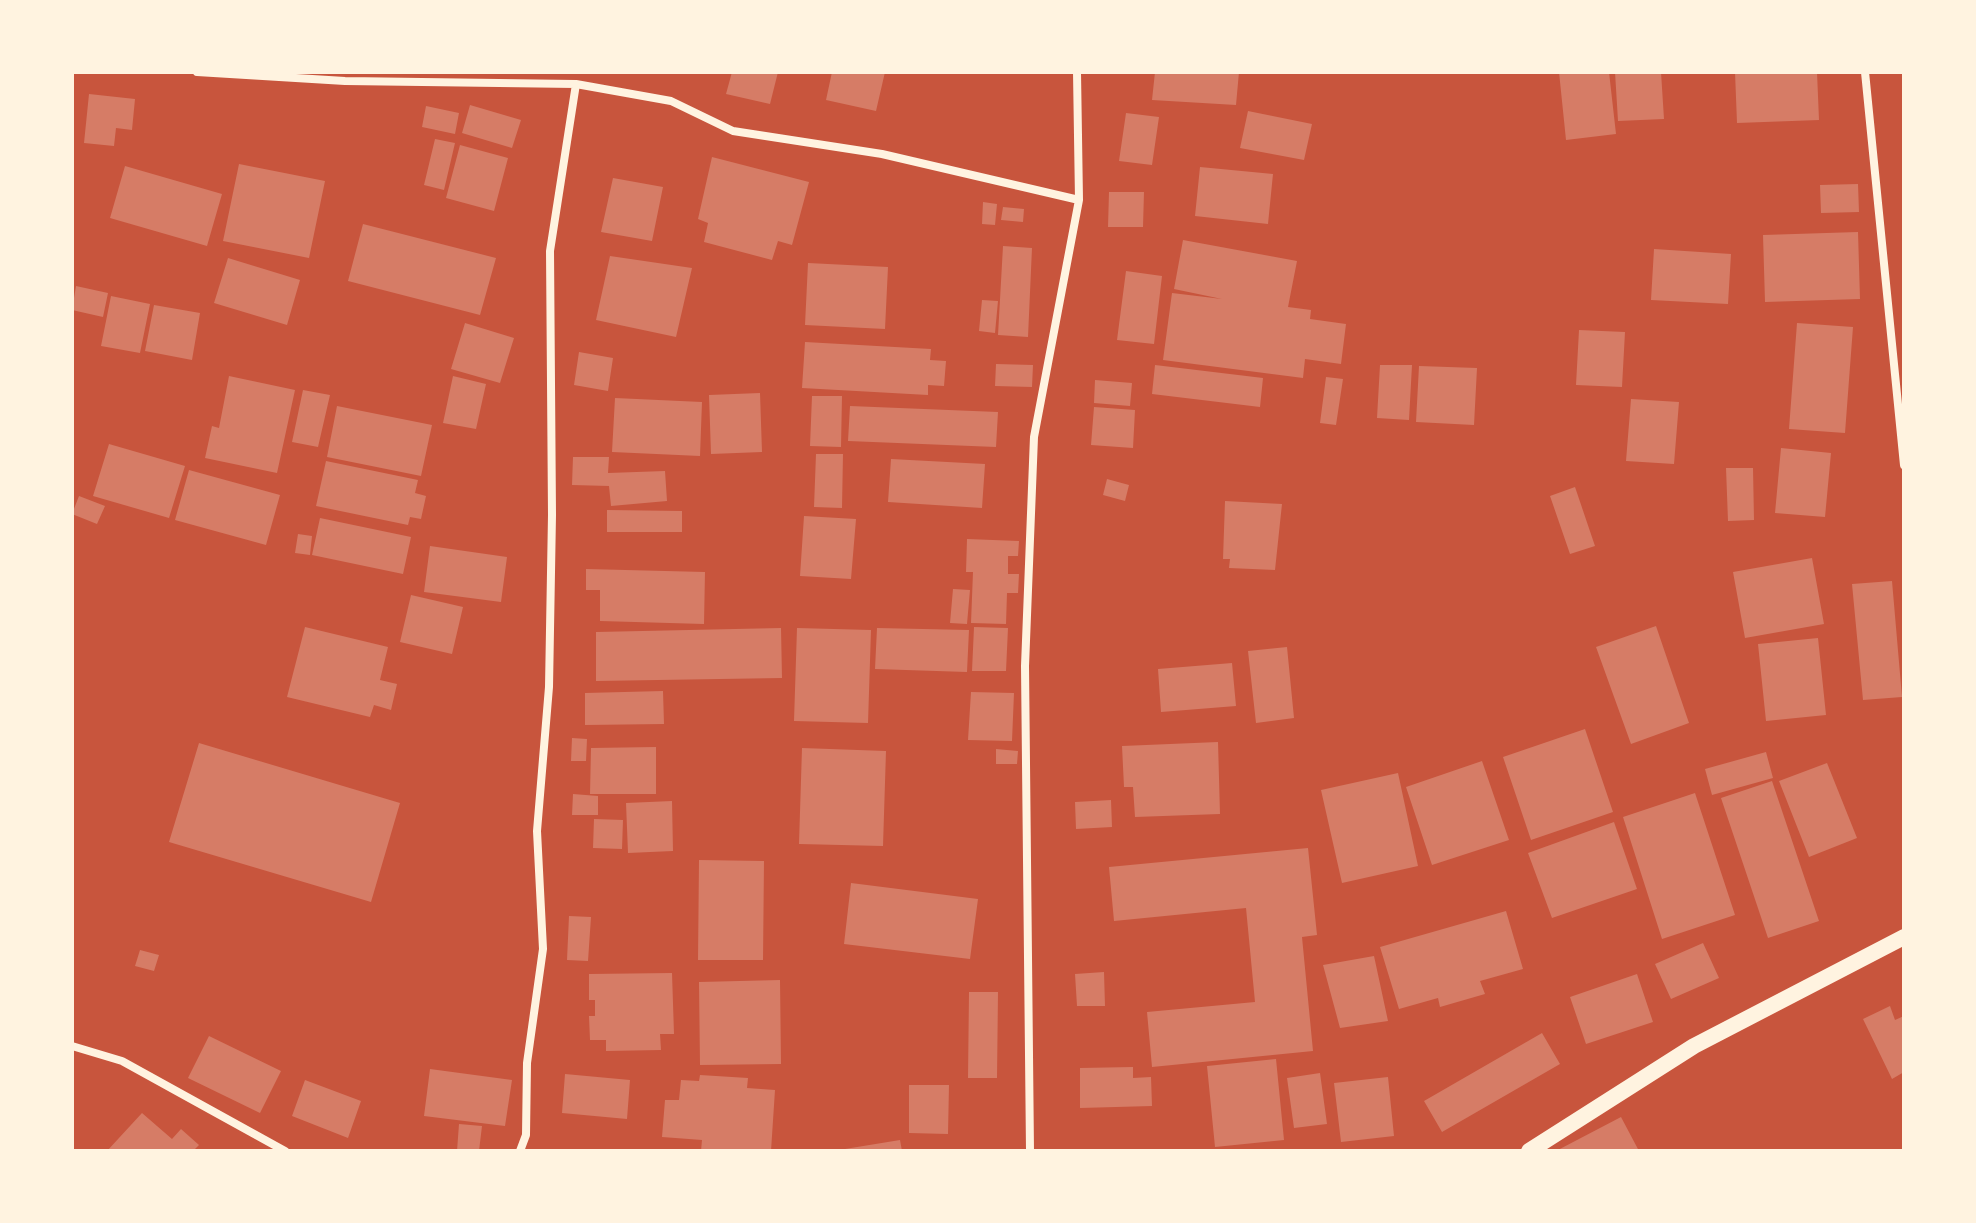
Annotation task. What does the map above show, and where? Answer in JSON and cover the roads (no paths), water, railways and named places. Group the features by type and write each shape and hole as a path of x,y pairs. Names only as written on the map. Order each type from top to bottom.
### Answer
{"main road":[{"path":"1529,1151 1694,1046 1904,937"}],"street":[{"path":"197,72 345,81 576,84 671,101 733,131 882,154 1079,200"},
{"path":"1030,1151 1025,666 1034,437 1079,200 1077,72"},
{"path":"1865,72 1904,465"},
{"path":"520,1151 526,1135 527,1063 543,949 537,831 550,671 550,251 576,84"},
{"path":"72,1046 122,1061 285,1151"}]}
